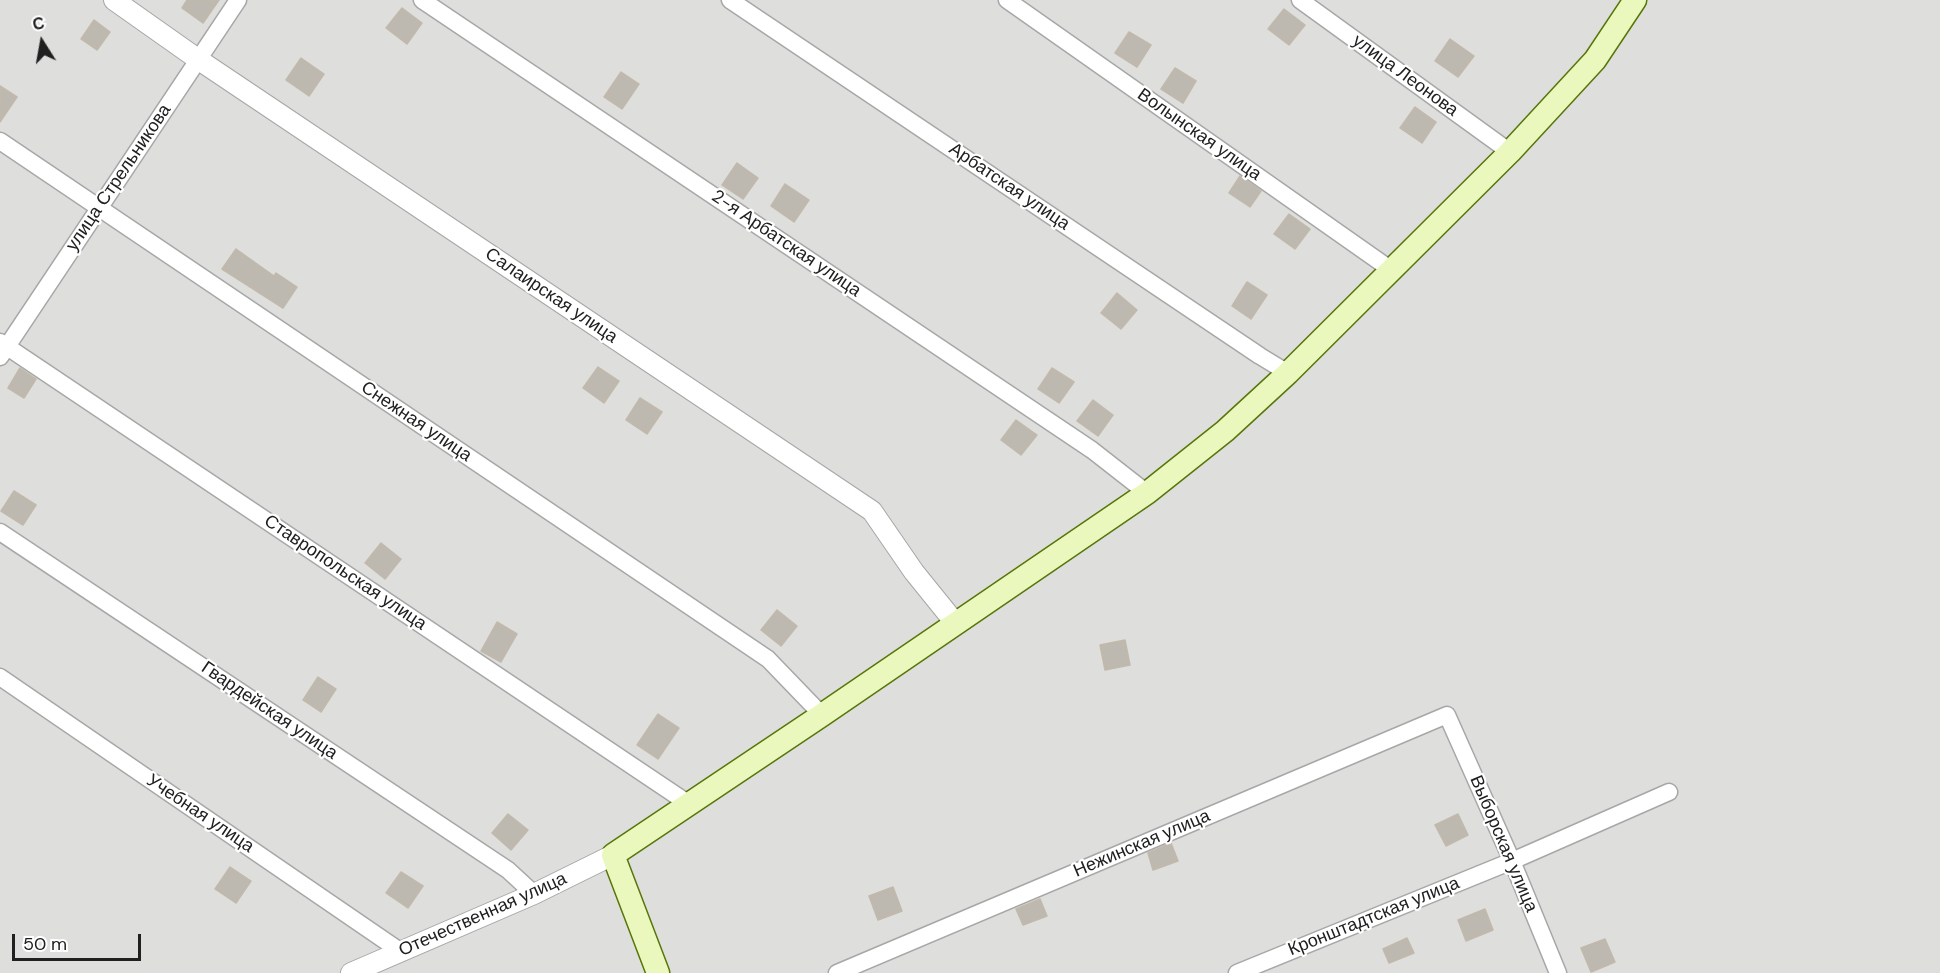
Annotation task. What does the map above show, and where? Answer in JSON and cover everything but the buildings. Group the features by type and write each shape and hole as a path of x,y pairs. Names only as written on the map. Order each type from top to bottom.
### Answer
{"main road":[{"path":"658,973 613,855 1147,493 1225,431 1288,373 1510,152 1594,60 1628,3"}],"street":[{"name":"Салаирская улица","path":"114,0 199,60 872,511 914,572 956,624"},
{"name":"улица Стрельникова","path":"2,349 238,0"},
{"name":"2-я Арбатская улица","path":"422,0 1092,450 1147,493"},
{"name":"Арбатская улица","path":"730,0 1250,350 1288,373"},
{"name":"Волынская улица","path":"1007,0 1390,270"},
{"name":"улица Леонова","path":"1300,0 1510,152"},
{"name":"Снежная улица","path":"0,141 768,659 822,715"},
{"name":"Ставропольская улица","path":"2,349 689,804"},
{"name":"Гвардейская улица","path":"0,532 498,863 534,894"},
{"name":"Учебная улица","path":"0,676 400,951"},
{"name":"Выборская улица","path":"1447,715 1512,861 1558,973"},
{"name":"Нежинская улица","path":"837,973 1447,715"},
{"name":"Кронштадтская улица","path":"1237,973 1512,861 1669,792"},
{"name":"Отечественная улица","path":"351,973 534,894 613,855"}],"shaded area":[{"path":"0,0 1940,0 1940,973 0,973"}]}
